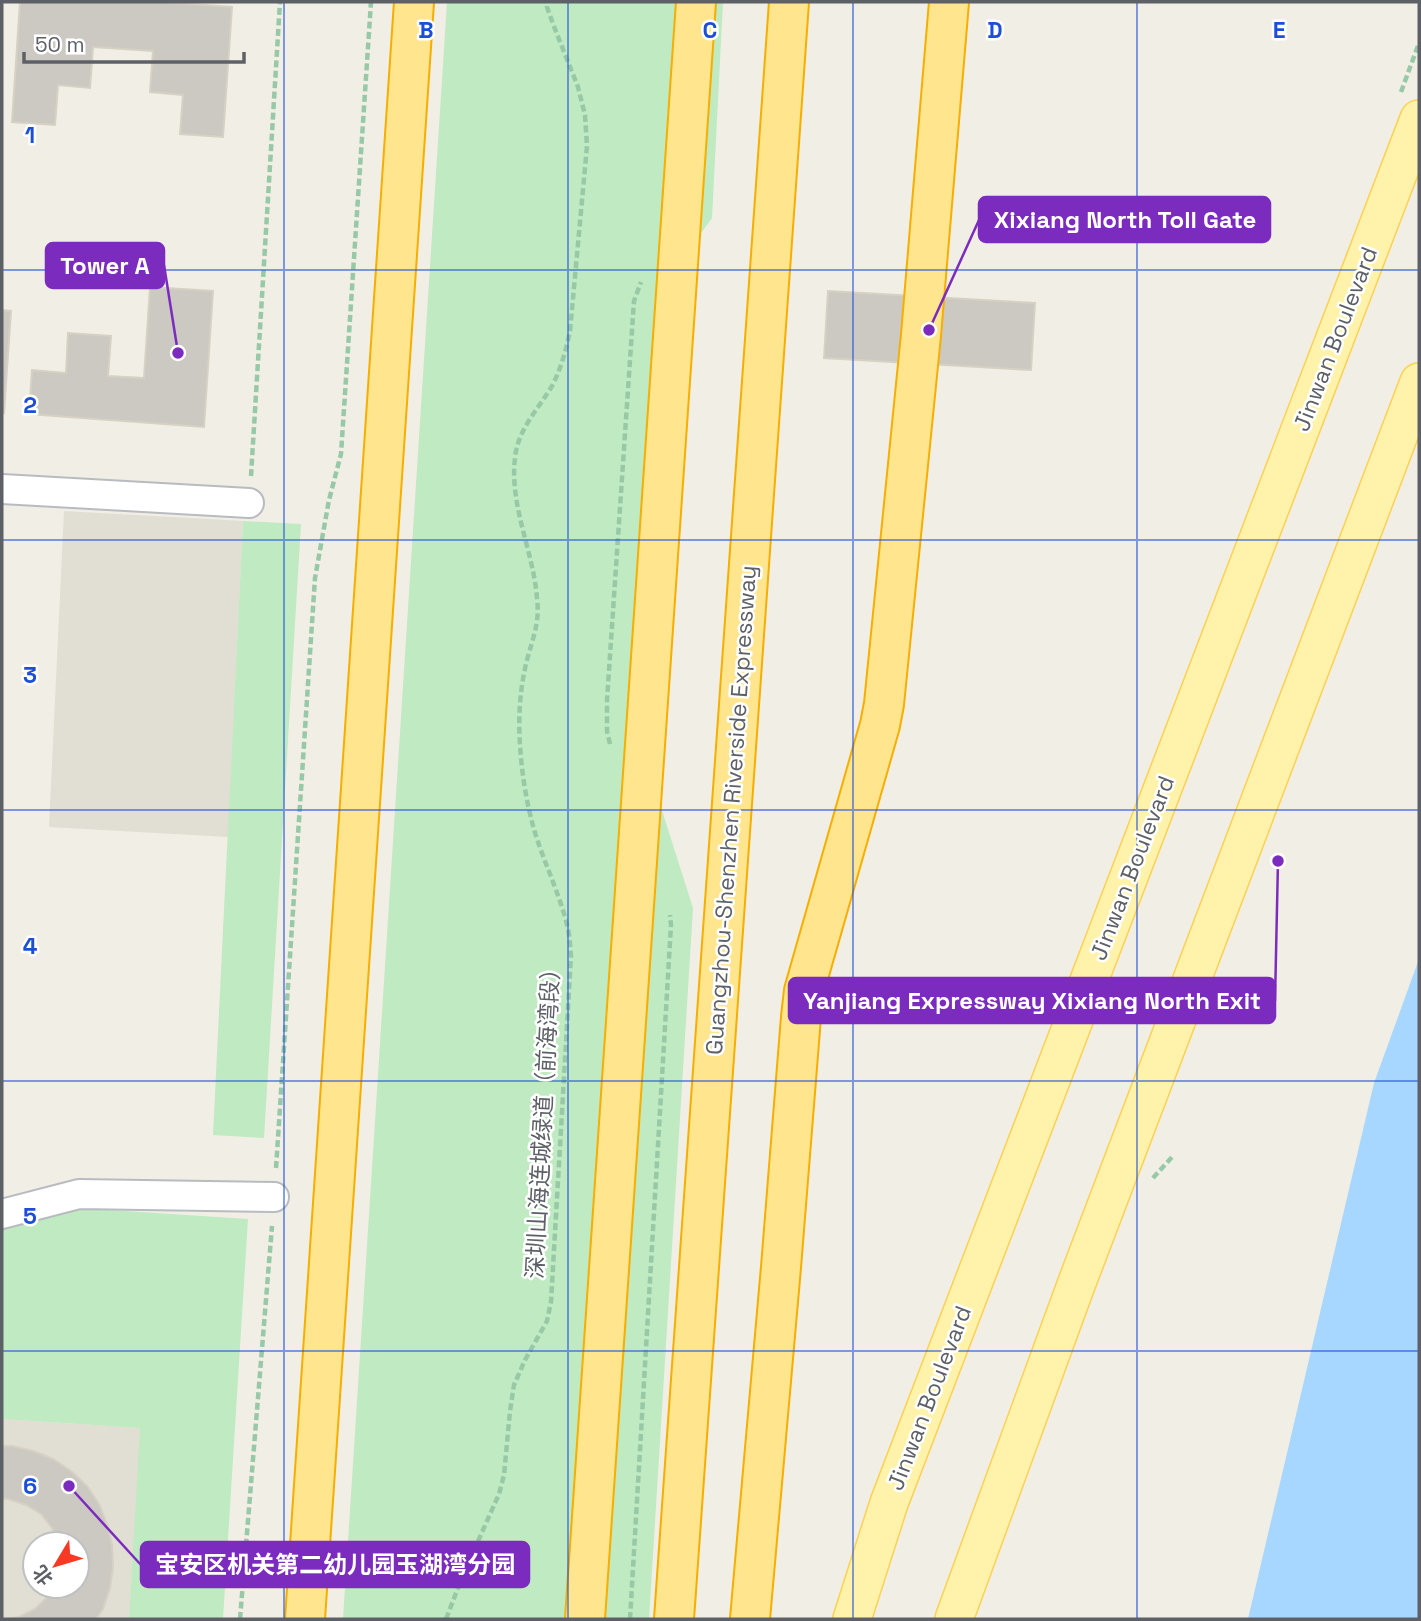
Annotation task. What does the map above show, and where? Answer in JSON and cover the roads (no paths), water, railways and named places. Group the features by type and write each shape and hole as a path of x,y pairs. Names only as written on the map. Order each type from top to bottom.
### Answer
{"highway":[{"path":"305,1619 414,2"},
{"path":"585,1619 696,2"},
{"name":"Guangzhou-Shenzhen Riverside Expressway","path":"674,1619 789,2"},
{"path":"751,1619 804,991 877,738 884,704 920,348 949,2"}],"main road":[{"name":"Jinwan Boulevard","path":"852,1619 904,1464 1419,119"},
{"path":"954,1619 1076,1285 1419,382"}],"lane":[{"path":"2,489 249,503"},
{"path":"2,1214 79,1194 274,1197"}],"water":[{"path":"1419,959 1419,1619 1248,1619 1374,1083"}],"place":[{"name":"Xixiang North Toll Gate","path":"929,330"},
{"name":"Tower A","path":"178,353"},
{"name":"Yanjiang Expressway Xixiang North Exit","path":"1278,861"},
{"name":"宝安区机关第二幼儿园玉湖湾分园","path":"69,1486"}]}
